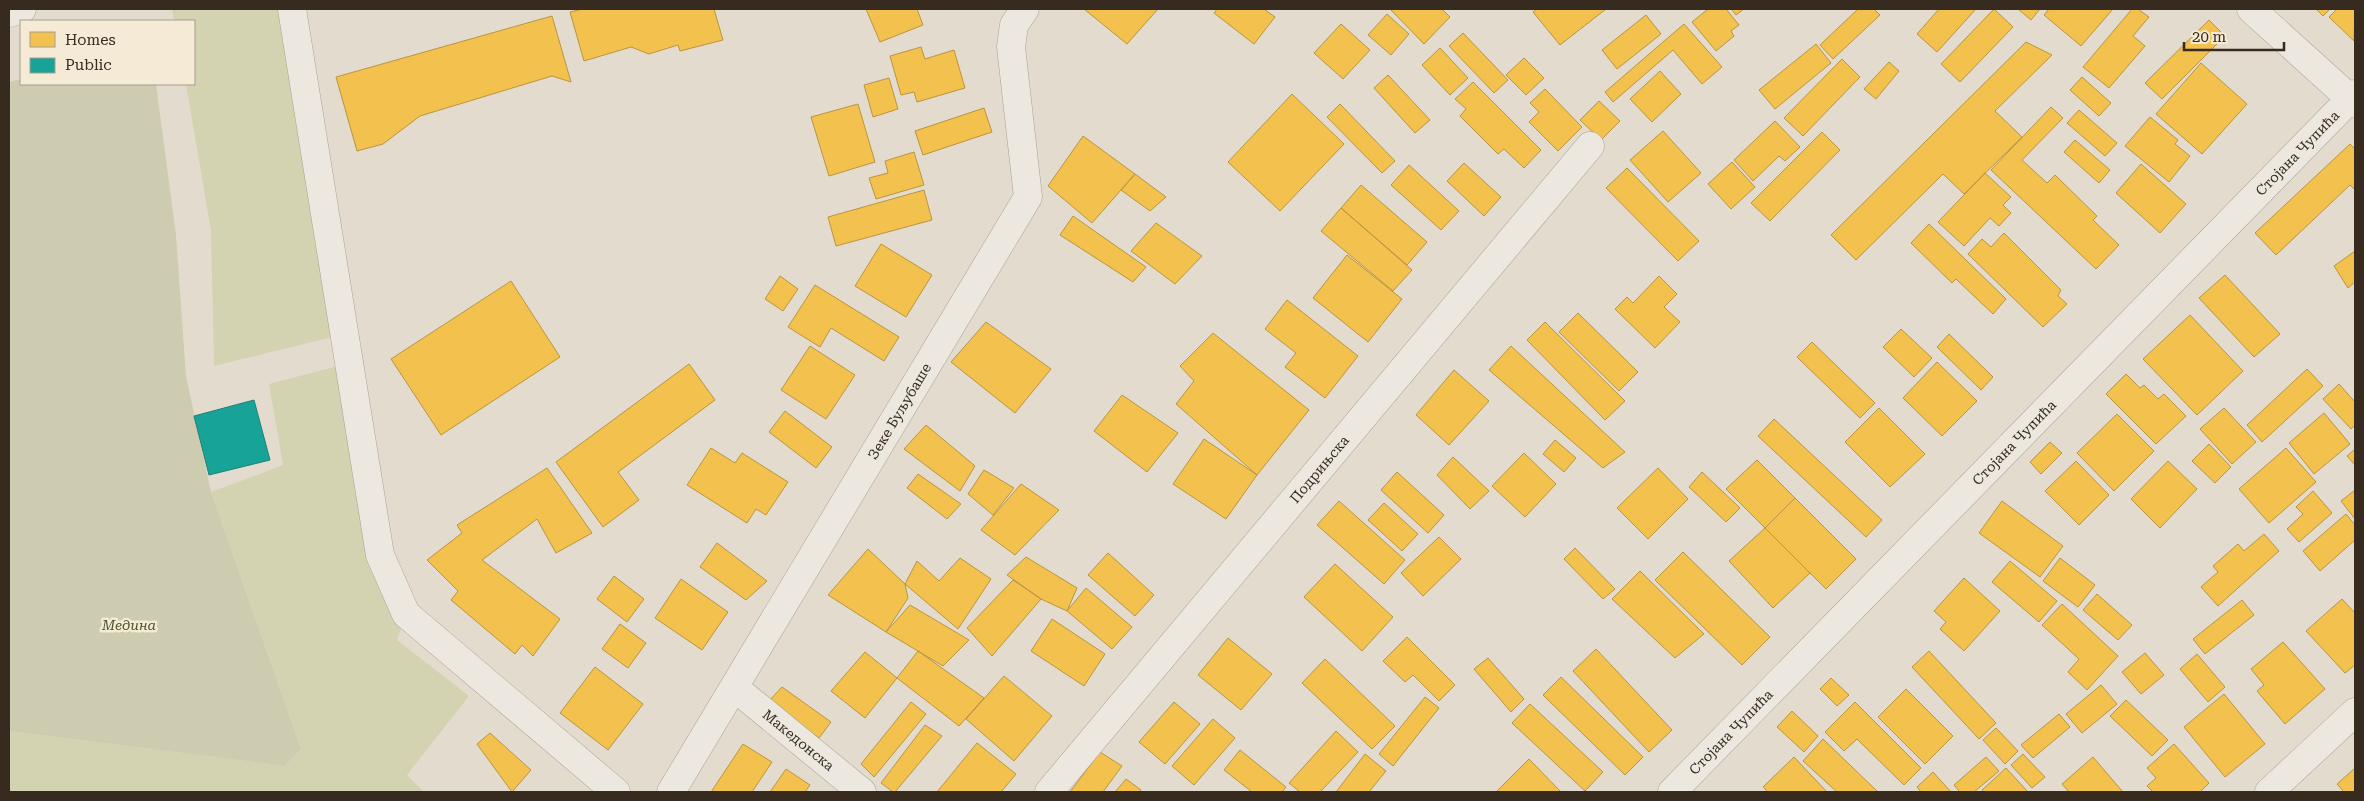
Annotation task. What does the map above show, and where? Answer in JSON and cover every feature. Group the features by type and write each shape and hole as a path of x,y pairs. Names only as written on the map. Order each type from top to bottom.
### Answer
{"street":[{"path":"9,13 22,9"},
{"path":"292,9 380,555 406,614 616,792"},
{"name":"Зеке Буљубаше","path":"671,792 1028,197 1011,47 1014,25 1025,9"},
{"path":"2251,9 2354,99"},
{"name":"Стојана Чупића","path":"1672,792 2354,99"},
{"name":"Подрињска","path":"1049,792 1590,146"},
{"name":"Македонска","path":"735,688 862,792"},
{"path":"2269,792 2355,712"}],"green space":[{"path":"172,9 292,9 345,334 214,366 211,231 186,85 195,85 195,20 174,20"},
{"name":"Медина","path":"20,79 20,85 156,85 176,235 186,376 211,492 301,749 285,766 9,731 9,82"},
{"path":"349,363 406,614 397,640 469,696 407,775 424,792 9,792 9,731 285,766 301,749 211,492 283,465 269,384"}],"building: Homes":[{"path":"583,9 714,9 723,40 680,51 678,45 649,54 631,47 584,61 570,12"},
{"path":"866,9 917,9 923,25 880,42"},
{"path":"1084,9 1158,9 1127,44"},
{"path":"1217,9 1264,9 1275,17 1254,44 1214,13"},
{"path":"1390,9 1442,9 1450,17 1424,44"},
{"path":"1537,9 1606,9 1560,45 1533,12"},
{"path":"1708,9 1726,9 1739,25 1731,31 1734,36 1716,51 1692,22"},
{"path":"1731,9 1744,9 1736,15"},
{"path":"1858,9 1874,9 1880,15 1833,59 1820,45"},
{"path":"1939,9 1976,9 1937,52 1917,34"},
{"path":"1994,9 2013,27 1960,82 1941,64"},
{"path":"2018,9 2040,9 2031,20"},
{"path":"2049,9 2113,9 2081,46 2044,15"},
{"path":"2132,9 2138,9 2149,17 2133,36 2145,46 2109,88 2083,67"},
{"path":"2316,9 2330,9 2323,16"},
{"path":"2337,9 2355,9 2354,41 2329,17"},
{"path":"1387,14 1409,34 1391,55 1368,35"},
{"path":"1646,15 1661,34 1617,69 1602,50"},
{"path":"552,16 571,82 552,76 420,116 383,144 357,151 336,77"},
{"path":"2209,20 2225,36 2162,99 2145,83"},
{"path":"1341,24 1370,50 1343,79 1314,53"},
{"path":"1684,24 1722,67 1702,84 1673,50 1613,102 1605,92"},
{"path":"1463,33 1508,80 1494,93 1449,46"},
{"path":"2026,42 2052,55 1995,111 2022,137 1964,194 1943,174 1856,260 1831,235"},
{"path":"1816,44 1831,63 1775,109 1759,90"},
{"path":"921,47 925,59 954,50 965,88 917,102 914,92 901,95 890,56"},
{"path":"1440,48 1468,78 1450,95 1422,65"},
{"path":"1524,58 1544,78 1526,95 1506,75"},
{"path":"1842,59 1860,77 1803,136 1784,118"},
{"path":"1889,62 1899,71 1876,99 1864,89"},
{"path":"2201,63 2247,104 2202,154 2156,114"},
{"path":"1660,71 1681,94 1652,122 1630,99"},
{"path":"1388,75 1430,120 1415,133 1374,88"},
{"path":"2082,77 2111,103 2099,116 2070,90"},
{"path":"889,78 898,109 873,117 864,85"},
{"path":"1473,82 1541,150 1524,168 1504,149 1498,154 1460,116 1466,109 1455,99"},
{"path":"1545,89 1582,127 1558,151 1529,122 1539,112 1530,103"},
{"path":"1292,94 1344,144 1280,211 1228,162"},
{"path":"1599,101 1620,121 1601,140 1580,120"},
{"path":"858,104 875,162 829,176 811,117"},
{"path":"1340,104 1395,161 1382,173 1327,117"},
{"path":"2051,107 2063,118 2022,160 2047,183 2055,175 2097,216 2093,220 2119,245 2096,269 1991,170"},
{"path":"984,108 992,132 923,155 915,131"},
{"path":"2079,110 2117,143 2105,156 2067,123"},
{"path":"2150,117 2178,140 2175,144 2190,156 2169,182 2125,146"},
{"path":"1775,121 1800,147 1785,161 1779,156 1753,181 1734,160"},
{"path":"1663,131 1701,173 1668,202 1630,160"},
{"path":"1822,132 1840,150 1770,221 1751,203"},
{"path":"1083,136 1135,174 1092,223 1048,186"},
{"path":"2075,140 2110,170 2099,183 2064,152"},
{"path":"2350,144 2355,149 2355,190 2350,185 2276,255 2255,233"},
{"path":"914,152 924,185 876,199 869,178 888,173 885,161"},
{"path":"1732,162 1755,187 1731,209 1708,184"},
{"path":"1464,163 1501,197 1484,216 1447,181"},
{"path":"2141,164 2186,204 2160,233 2116,193"},
{"path":"1409,165 1459,211 1441,230 1391,185"},
{"path":"1627,168 1699,241 1678,261 1606,188"},
{"path":"1985,173 2011,197 2003,205 2011,213 1999,226 1990,218 1964,246 1938,222"},
{"path":"1135,174 1166,197 1150,211 1121,190"},
{"path":"1361,185 1427,242 1407,265 1341,208"},
{"path":"924,190 932,220 836,246 828,217"},
{"path":"1341,208 1412,270 1393,291 1321,231"},
{"path":"1073,216 1146,267 1133,282 1060,235"},
{"path":"1156,223 1202,256 1175,284 1131,251"},
{"path":"1929,224 2006,299 1993,314 1956,279 1952,283 1911,243"},
{"path":"2004,233 2061,290 2058,296 2067,304 2043,327 1968,254 1982,239 1991,247"},
{"path":"881,244 932,275 906,317 855,286"},
{"path":"2355,251 2355,282 2348,288 2334,266"},
{"path":"1347,255 1402,299 1368,342 1313,298"},
{"path":"2225,275 2280,334 2254,357 2199,298"},
{"path":"780,276 798,289 783,311 765,299"},
{"path":"1659,276 1677,294 1664,307 1680,322 1655,348 1615,309 1627,297 1633,303"},
{"path":"511,281 560,357 441,435 391,359"},
{"path":"815,285 899,337 884,361 831,328 820,347 788,327"},
{"path":"1287,300 1358,356 1325,398 1285,367 1296,353 1265,329"},
{"path":"1578,313 1638,372 1619,391 1559,332"},
{"path":"2190,315 2243,371 2197,415 2143,359"},
{"path":"986,322 1051,369 1015,413 951,362"},
{"path":"1545,322 1625,401 1605,420 1527,340"},
{"path":"1901,329 1932,358 1914,377 1883,347"},
{"path":"1213,333 1309,410 1257,475 1176,404 1194,381 1180,366"},
{"path":"1949,334 1993,377 1981,390 1937,347"},
{"path":"1812,342 1875,403 1860,418 1797,357"},
{"path":"810,346 855,375 826,419 781,390"},
{"path":"1511,346 1625,452 1603,468 1489,370"},
{"path":"1937,362 1977,401 1942,436 1903,398"},
{"path":"689,364 715,400 618,472 639,500 603,527 556,462"},
{"path":"2307,369 2323,386 2262,442 2247,425"},
{"path":"1454,370 1489,401 1449,445 1416,415"},
{"path":"2126,374 2140,388 2144,385 2158,399 2164,394 2186,416 2156,444 2106,394"},
{"path":"2339,384 2355,402 2355,425 2351,429 2323,399"},
{"path":"1122,395 1178,433 1147,472 1094,431"},
{"path":"1879,408 1925,454 1890,487 1845,442"},
{"path":"2224,408 2256,442 2232,464 2200,429"},
{"path":"785,411 832,447 816,468 769,432"},
{"path":"2324,413 2350,444 2314,474 2289,443"},
{"path":"2117,414 2154,451 2114,491 2077,453"},
{"path":"1774,419 1882,520 1866,537 1758,436"},
{"path":"926,425 975,466 960,491 904,449"},
{"path":"1204,439 1257,475 1226,519 1173,484"},
{"path":"1555,440 1576,458 1564,472 1543,454"},
{"path":"2050,442 2062,453 2041,474 2030,462"},
{"path":"2209,444 2231,467 2215,483 2192,461"},
{"path":"711,448 735,463 742,453 788,482 766,515 756,509 747,523 687,485"},
{"path":"2286,448 2316,482 2269,523 2239,489"},
{"path":"2355,449 2355,465 2347,456"},
{"path":"1524,453 1556,484 1525,517 1492,486"},
{"path":"1453,457 1489,491 1470,509 1437,475"},
{"path":"1757,460 1795,498 1765,528 1726,489"},
{"path":"2076,461 2109,495 2079,525 2045,491"},
{"path":"2168,461 2197,489 2160,528 2131,499"},
{"path":"547,468 592,533 556,553 537,519 482,560 560,619 533,656 522,645 515,654 451,600 458,591 427,560 462,533 457,525"},
{"path":"1658,468 1688,499 1648,539 1617,508"},
{"path":"984,470 1014,488 993,515 968,494"},
{"path":"1397,472 1444,515 1428,533 1381,490"},
{"path":"1702,472 1740,508 1726,522 1689,487"},
{"path":"918,474 961,504 947,519 907,488"},
{"path":"1021,484 1059,510 1015,555 981,530"},
{"path":"2355,490 2355,519 2341,501"},
{"path":"2313,491 2332,513 2299,542 2287,529 2303,514 2296,507"},
{"path":"1795,498 1856,559 1826,589 1765,528"},
{"path":"1339,501 1405,560 1384,584 1317,525"},
{"path":"2002,501 2063,546 2040,577 1979,533"},
{"path":"1384,503 1418,534 1402,551 1368,520"},
{"path":"2346,514 2355,525 2355,540 2320,571 2303,551"},
{"path":"1765,528 1810,573 1773,608 1729,561"},
{"path":"2264,534 2279,551 2218,606 2201,587 2218,572 2213,566 2238,544 2244,551"},
{"path":"1439,537 1461,559 1423,596 1401,573"},
{"path":"717,543 767,581 746,600 700,567"},
{"path":"1575,548 1615,589 1603,599 1564,559"},
{"path":"868,549 905,584 908,598 886,632 828,595"},
{"path":"1683,552 1770,637 1742,665 1655,580"},
{"path":"1108,553 1154,595 1135,616 1088,575"},
{"path":"1026,557 1077,588 1067,611 1041,599 1007,575"},
{"path":"960,558 991,579 958,629 905,584 917,561 939,581"},
{"path":"2060,558 2095,585 2078,607 2043,581"},
{"path":"2010,561 2057,601 2039,622 1992,582"},
{"path":"1335,564 1393,617 1362,651 1304,597"},
{"path":"1640,571 1704,634 1675,658 1612,599"},
{"path":"614,576 644,599 627,622 597,599"},
{"path":"1964,578 2000,611 1964,651 1940,629 1946,622 1934,611"},
{"path":"681,579 728,612 702,650 655,618"},
{"path":"1013,580 1041,599 992,656 967,628"},
{"path":"1086,588 1132,627 1112,649 1067,611"},
{"path":"2097,594 2132,625 2118,640 2083,610"},
{"path":"2342,599 2355,613 2355,665 2345,673 2306,631"},
{"path":"2242,600 2254,615 2205,654 2193,639"},
{"path":"2062,604 2118,656 2087,690 2068,672 2079,659 2042,625"},
{"path":"910,605 969,640 943,666 886,632"},
{"path":"1052,619 1105,654 1084,686 1031,651"},
{"path":"620,624 646,643 628,668 602,649"},
{"path":"1407,637 1455,685 1439,701 1413,675 1405,682 1383,661"},
{"path":"1228,638 1272,674 1241,710 1198,675"},
{"path":"2283,642 2325,689 2285,724 2257,691 2264,685 2251,669"},
{"path":"1596,649 1672,730 1649,752 1573,671"},
{"path":"918,651 984,698 959,726 897,678"},
{"path":"1929,651 1996,723 1979,739 1912,667"},
{"path":"865,652 897,678 865,718 831,691"},
{"path":"2145,653 2164,675 2141,694 2122,672"},
{"path":"2197,654 2225,687 2208,702 2180,669"},
{"path":"1488,658 1524,699 1511,712 1474,669"},
{"path":"1325,659 1395,726 1372,749 1302,683"},
{"path":"595,667 643,704 608,750 560,713"},
{"path":"1004,676 1052,716 1014,761 966,719"},
{"path":"1561,677 1643,757 1625,775 1543,695"},
{"path":"1831,678 1849,695 1837,706 1820,689"},
{"path":"2101,685 2117,704 2082,733 2066,714"},
{"path":"782,687 831,722 819,738 768,702"},
{"path":"1906,689 1953,736 1925,764 1878,717"},
{"path":"2224,694 2265,744 2225,777 2184,727"},
{"path":"1425,697 1439,708 1393,766 1379,754"},
{"path":"2126,700 2168,740 2152,756 2110,716"},
{"path":"911,702 926,714 874,777 861,764"},
{"path":"1174,702 1200,724 1165,764 1139,742"},
{"path":"1855,702 1921,768 1904,785 1857,739 1844,751 1825,732"},
{"path":"1530,704 1603,772 1585,791 1512,723"},
{"path":"1792,711 1818,736 1804,752 1777,727"},
{"path":"2059,714 2070,727 2033,758 2021,745"},
{"path":"1213,719 1235,738 1194,785 1172,766"},
{"path":"925,725 942,736 895,792 893,792 881,783"},
{"path":"1996,728 2018,751 2005,764 1983,740"},
{"path":"1336,731 1358,752 1320,792 1300,792 1289,783"},
{"path":"490,733 531,770 512,792 477,744"},
{"path":"1823,739 1878,792 1837,792 1803,761"},
{"path":"977,743 1016,774 1001,792 937,792"},
{"path":"743,744 772,762 752,792 711,792"},
{"path":"2174,744 2209,783 2200,792 2153,792 2147,786 2156,778 2147,768"},
{"path":"1240,750 1286,787 1282,792 1252,792 1224,770"},
{"path":"1100,752 1122,766 1103,792 1070,792"},
{"path":"1365,754 1386,771 1369,792 1336,792"},
{"path":"2023,754 2045,777 2032,788 2011,765"},
{"path":"1794,757 1827,792 1768,792 1763,787"},
{"path":"1986,757 1999,771 1974,792 1960,792 1954,785"},
{"path":"2093,757 2123,792 2069,792 2062,784"},
{"path":"1529,759 1561,792 1496,792"},
{"path":"2006,768 2028,792 1984,792 1982,790"},
{"path":"2355,768 2355,792 2344,792 2337,784"},
{"path":"786,769 810,785 805,792 770,792"},
{"path":"1933,772 1951,792 1921,792 1917,787"},
{"path":"1126,779 1141,790 1139,792 1115,792"}],"building: Public":[{"path":"254,400 270,460 209,475 194,416"}]}
